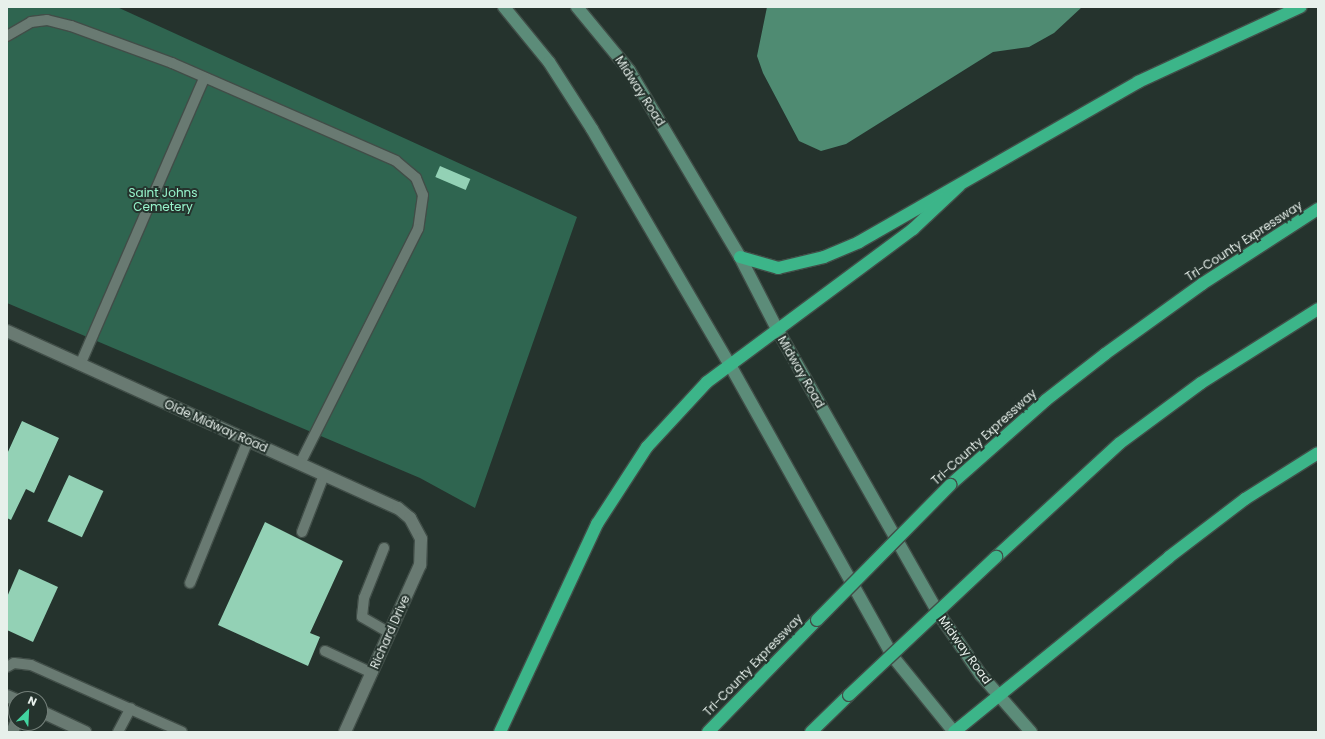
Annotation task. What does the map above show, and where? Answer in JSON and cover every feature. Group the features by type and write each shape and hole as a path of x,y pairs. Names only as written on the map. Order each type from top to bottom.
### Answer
{"highway":[{"path":"740,257 778,268 824,257 859,242 959,186 1022,145 1138,82 1300,7"},
{"path":"500,732 597,524 629,471 707,382 913,229 959,186"},
{"name":"Tri-County Expressway","path":"708,732 950,485 1105,354 1202,284 1318,210"},
{"path":"811,732 996,556 1120,443 1201,383 1318,309"},
{"path":"954,732 1169,557 1245,499 1318,453"}],"main road":[{"path":"504,7 549,62 587,122 730,365 894,658 954,732"},
{"name":"Midway Road","path":"577,7 629,70 740,257 777,329 939,614 1000,696 1032,732"}],"street":[{"name":"Olde Midway Road","path":"7,330 80,365 398,508 418,530"},
{"name":"Richard Drive","path":"345,732 420,565 422,550 418,530"},
{"path":"48,715 85,732"}],"lane":[{"path":"7,36 30,22 47,20 172,63 396,161 416,178 423,195 418,229 300,464"},
{"path":"80,365 204,78"},
{"path":"190,583 248,440"},
{"path":"302,532 324,474"},
{"path":"384,548 364,598 362,617 390,633"},
{"path":"325,651 372,673"},
{"path":"7,667 14,663 31,666 131,708 182,732"},
{"path":"118,732 131,708"}],"green space":[{"name":"Saint Johns Cemetery","path":"7,7 117,7 577,217 475,508 420,478 7,303"}],"shaded area":[{"path":"767,7 1082,7 1054,33 1029,47 993,52 846,144 821,151 799,141 763,73 757,56"}],"building":[{"path":"440,166 470,179 466,190 435,177"},
{"path":"22,421 59,438 34,493 26,489 11,520 7,518 7,454"},
{"path":"69,475 103,491 82,537 47,521"},
{"path":"265,522 343,561 310,633 320,637 308,666 218,625"},
{"path":"19,569 58,587 33,642 7,630 7,597"}]}
